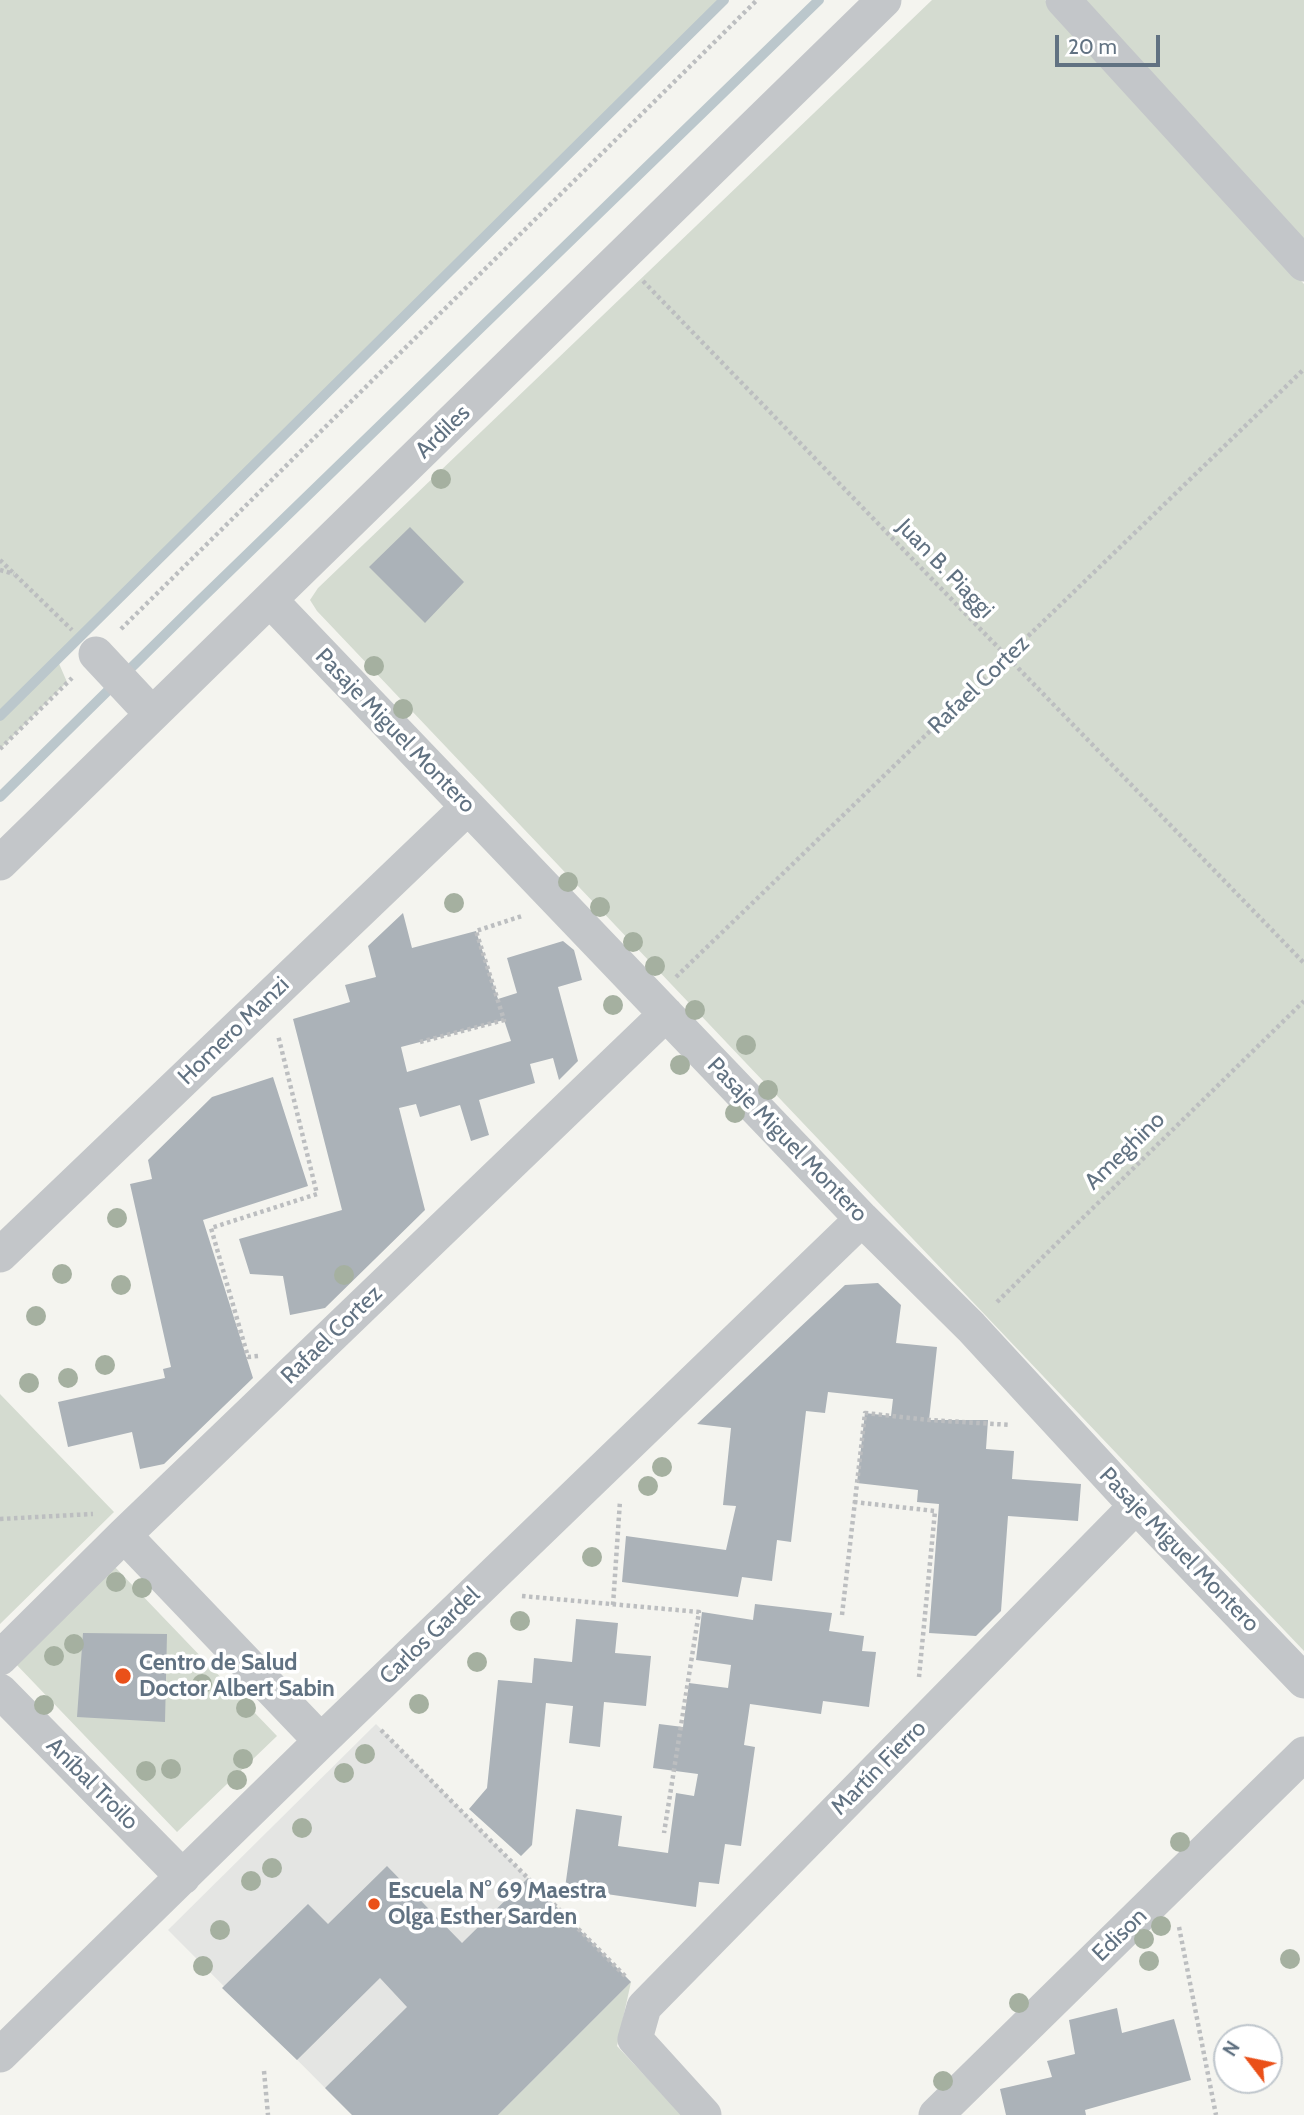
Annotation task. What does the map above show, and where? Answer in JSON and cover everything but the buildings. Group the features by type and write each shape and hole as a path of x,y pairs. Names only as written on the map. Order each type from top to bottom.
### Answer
{"street":[{"name":"Ardiles","path":"0,863 884,0"},
{"path":"1063,0 1304,264"},
{"name":"Pasaje Miguel Montero","path":"270,600 862,1219 971,1327 1136,1506 1304,1681"},
{"path":"96,654 152,714"},
{"name":"Homero Manzi","path":"0,1255 468,807"},
{"name":"Rafael Cortez","path":"0,1658 112,1524 659,1006"},
{"name":"Carlos Gardel","path":"0,2055 862,1219"},
{"name":"Martín Fierro","path":"704,2115 635,2039 644,2007 1136,1506"},
{"path":"112,1524 321,1741"},
{"name":"Aníbal Troilo","path":"0,1692 183,1877"},
{"name":"Edison","path":"936,2115 1304,1754"}],"path":[{"path":"0,749 757,0"},
{"name":"Juan B. Piaggi","path":"620,258 1304,964"},
{"name":"Rafael Cortez","path":"659,1006 1007,657 1304,369"},
{"path":"0,560 96,654"},
{"path":"0,570 15,574"},
{"path":"420,1042 504,1020 476,931 533,912"},
{"name":"Ameghino","path":"971,1327 1304,1000"},
{"path":"269,1354 248,1357 211,1228 317,1194 278,1034"},
{"path":"842,1615 865,1413 1017,1425"},
{"path":"613,1605 621,1490"},
{"path":"854,1502 935,1511 919,1682"},
{"path":"0,1519 112,1524"},
{"path":"511,1595 699,1612 664,1833"},
{"path":"376,1724 631,1982"},
{"path":"1177,1919 1216,2115"},
{"path":"264,2071 268,2115"}],"shaded area":[{"path":"0,0 725,0 57,659 67,682 0,749"},
{"path":"932,0 1045,0 1304,284 1304,1651 317,611 310,600 318,588"},
{"path":"1080,0 1304,0 1304,244"},
{"path":"0,1394 114,1512 0,1624"},
{"path":"113,1565 277,1736 177,1832 13,1661"},
{"name":"Escuela N° 69 Maestra Olga Esther Sarden","path":"376,1724 631,1982 498,2115 352,2115 168,1930"},
{"path":"631,1982 617,2046 682,2115 498,2115"}],"waterway":[{"path":"0,716 724,0"},
{"path":"0,797 819,0"}],"place":[{"name":"Centro de Salud Doctor Albert Sabin","path":"123,1676"},
{"name":"Escuela N° 69 Maestra Olga Esther Sarden","path":"374,1904"}]}
